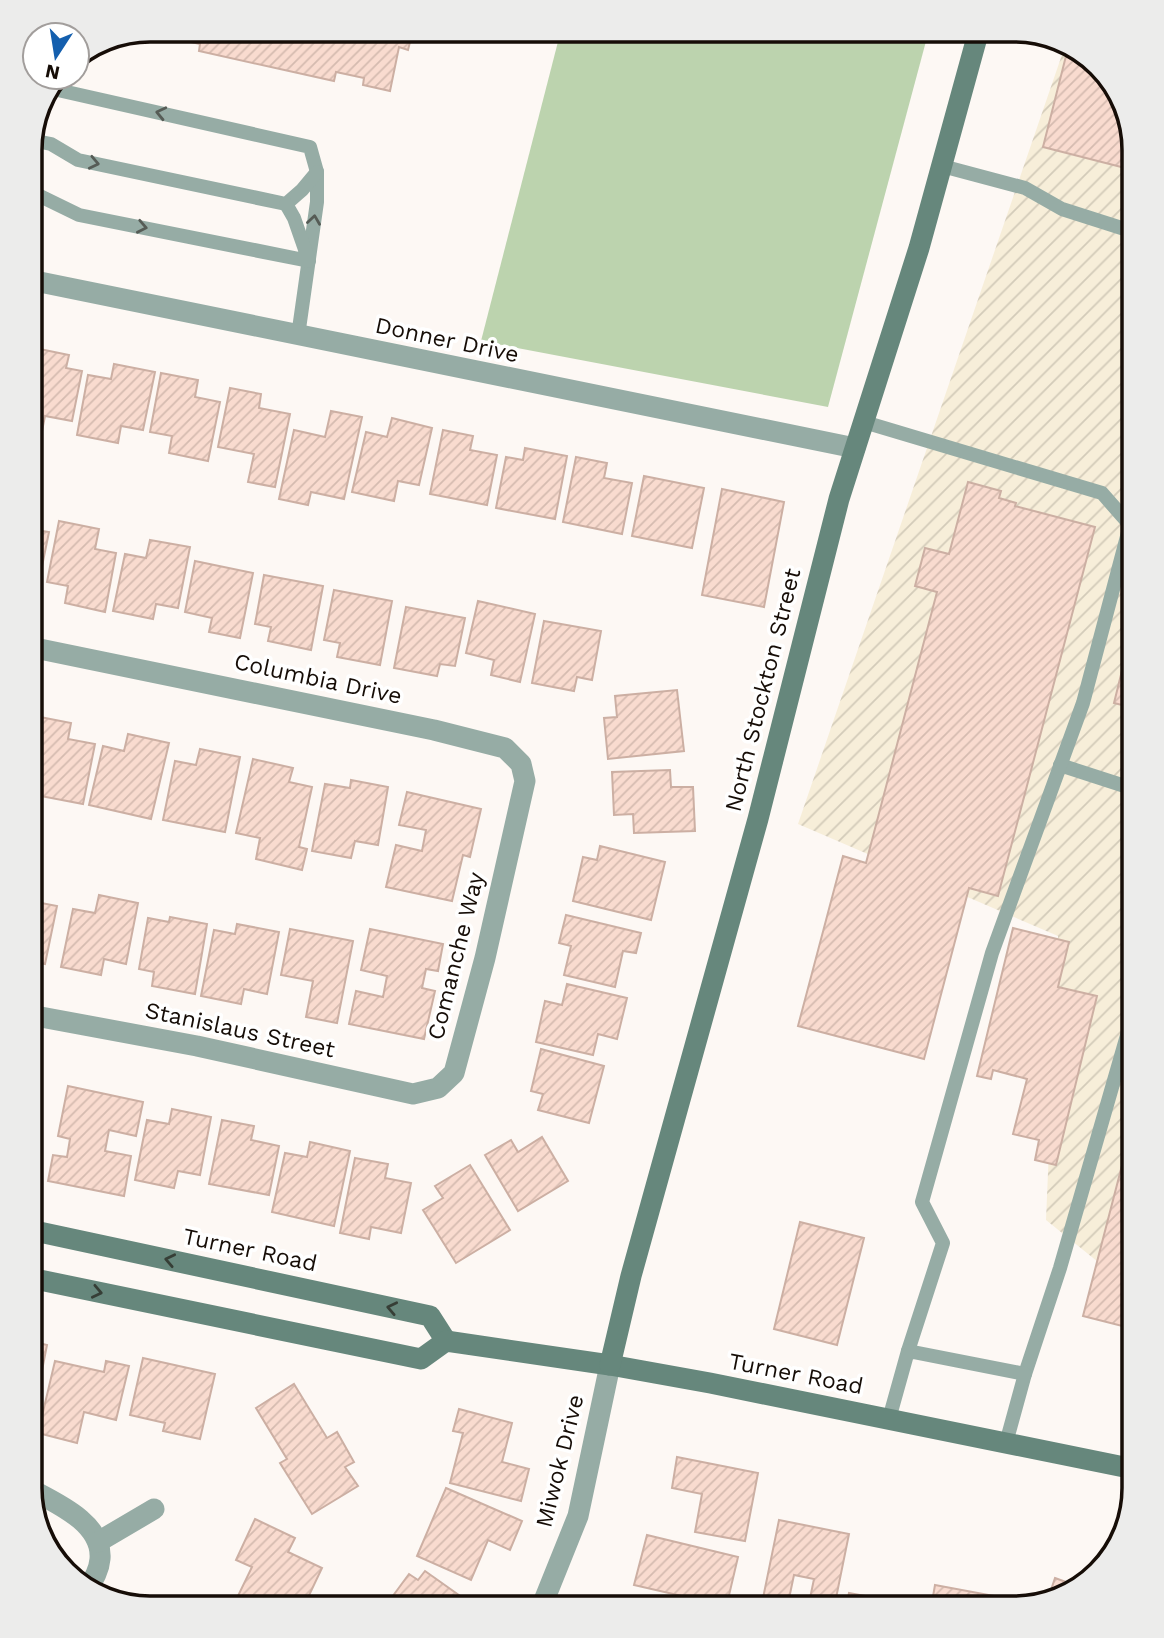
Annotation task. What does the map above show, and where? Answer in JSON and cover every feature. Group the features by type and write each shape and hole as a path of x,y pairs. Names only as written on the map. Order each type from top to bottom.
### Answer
{"main road":[{"name":"North Stockton Street","path":"610,1365 631,1276 758,819 839,499 919,248 976,42"},
{"name":"Turner Road","path":"42,1233 430,1316 446,1341 610,1365 1122,1467"},
{"path":"42,1280 421,1359 446,1341"}],"street":[{"name":"Donner Drive","path":"42,283 855,448"},
{"name":"Columbia Drive","path":"42,649 434,730 505,748 521,764 525,781 514,830"},
{"name":"Comanche Way","path":"438,1088 454,1073 485,958 514,830"},
{"name":"Stanislaus Street","path":"42,1017 197,1046 413,1094 438,1088"},
{"name":"Miwok Drive","path":"546,1596 578,1516 610,1365"},
{"path":"43,1496 62,1506 91,1530 98,1542 100,1559 93,1580"},
{"path":"98,1542 154,1509"}],"lane":[{"path":"62,91 310,147 317,172 317,202 298,336"},
{"path":"42,142 51,144 78,160 286,204 295,218 309,261"},
{"path":"942,166 1025,188 1062,209 1122,228"},
{"path":"286,204 317,172"},
{"path":"42,197 79,215 309,261"},
{"path":"863,422 1102,493 1122,515"},
{"path":"889,1419 943,1243 922,1202 992,953 1083,703 1122,562"},
{"path":"1060,765 1122,785"},
{"path":"1006,1443 1122,1053"},
{"path":"908,1351 1025,1374"}],"shaded area":[{"path":"1062,54 1080,64 1108,96 1118,122 1122,150 1122,1281 1046,1220 1058,936 798,824"}],"green space":[{"path":"558,42 926,42 828,407 481,341"}],"building":[{"path":"191,42 410,42 408,50 399,47 390,91 363,85 364,78 336,72 334,81 199,51 200,44"},
{"path":"1066,55 1080,64 1108,96 1121,136 1122,167 1043,147"},
{"path":"42,349 69,355 66,368 82,371 72,421 45,416 42,431"},
{"path":"114,364 155,372 143,430 121,426 118,443 77,435 88,375 111,379"},
{"path":"161,373 198,380 195,397 220,402 208,461 169,453 172,436 150,432"},
{"path":"230,388 261,394 259,408 290,414 275,487 248,482 254,454 218,447"},
{"path":"331,411 362,417 344,499 311,492 308,505 279,499 294,430 325,437"},
{"path":"392,418 432,428 419,485 398,481 394,501 352,492 366,432 387,437"},
{"path":"443,430 473,436 470,450 497,455 487,505 430,494"},
{"path":"525,448 567,456 555,519 496,508 506,457 523,460"},
{"path":"576,457 607,463 604,478 632,483 622,534 563,522"},
{"path":"644,476 704,488 692,548 632,536"},
{"path":"968,482 1001,491 999,498 1016,503 1015,506 1095,527 998,896 969,888 924,1059 798,1026 843,856 866,863 937,592 915,586 925,548 949,554"},
{"path":"722,489 784,502 764,607 702,595"},
{"path":"59,521 99,529 95,549 116,553 105,612 65,603 68,586 47,582"},
{"path":"42,531 49,532 42,566"},
{"path":"150,540 190,547 178,608 156,604 153,619 113,611 125,554 146,558"},
{"path":"195,561 253,573 240,638 209,632 212,618 185,612"},
{"path":"264,575 323,586 311,650 268,641 271,627 255,624"},
{"path":"334,590 392,601 380,665 337,657 340,643 324,640"},
{"path":"478,601 535,614 520,682 491,675 494,660 466,653"},
{"path":"406,607 465,618 455,666 440,664 437,676 394,668"},
{"path":"544,621 601,631 592,680 577,677 574,691 532,683"},
{"path":"1122,671 1122,705 1114,703"},
{"path":"677,690 684,751 608,759 604,718 617,717 615,696"},
{"path":"42,717 71,723 68,739 95,744 83,804 42,796"},
{"path":"128,734 169,743 151,819 89,805 103,746 124,751"},
{"path":"200,749 240,757 225,832 163,820 175,761 196,765"},
{"path":"253,759 293,768 289,782 312,787 299,847 307,849 302,870 256,859 260,838 236,833"},
{"path":"670,770 671,787 693,787 695,831 634,833 633,814 614,815 612,772"},
{"path":"351,780 388,787 378,845 355,841 351,858 312,851 325,784 350,788"},
{"path":"407,792 481,809 470,857 463,855 452,901 386,887 396,845 422,851 426,830 399,825"},
{"path":"600,846 665,862 651,920 573,901 583,857 597,860"},
{"path":"99,895 138,903 126,964 104,959 101,975 61,967 73,909 95,913"},
{"path":"42,903 57,906 45,964 42,963"},
{"path":"566,915 641,933 636,953 623,951 615,987 564,975 571,946 559,943"},
{"path":"170,917 207,924 195,994 152,986 154,972 139,969 148,918 169,922"},
{"path":"237,924 279,932 267,994 244,989 241,1004 201,996 214,930 235,934"},
{"path":"1013,928 1069,942 1058,987 1097,996 1056,1165 1035,1160 1039,1140 1013,1134 1027,1079 993,1070 991,1079 977,1076"},
{"path":"290,929 353,941 337,1023 306,1017 313,981 281,975"},
{"path":"370,929 443,944 438,971 426,969 422,988 435,991 424,1039 349,1024 356,991 383,997 387,976 361,970"},
{"path":"567,984 627,998 617,1039 598,1034 593,1055 536,1042 545,1001 562,1005"},
{"path":"541,1049 604,1066 589,1123 538,1110 543,1094 531,1091"},
{"path":"68,1086 143,1102 136,1136 109,1130 105,1151 131,1156 124,1196 48,1181 53,1155 67,1157 70,1139 58,1136"},
{"path":"172,1109 211,1117 200,1175 178,1171 174,1188 135,1180 147,1120 169,1124"},
{"path":"222,1120 254,1126 251,1140 279,1146 269,1195 209,1184"},
{"path":"542,1137 568,1181 518,1211 485,1155 511,1140 518,1152"},
{"path":"310,1142 350,1151 334,1226 272,1212 285,1153 307,1157"},
{"path":"355,1158 388,1164 385,1178 411,1183 401,1233 371,1227 369,1239 340,1233"},
{"path":"470,1165 510,1230 456,1263 423,1210 443,1198 435,1186"},
{"path":"1122,1165 1122,1326 1083,1316"},
{"path":"800,1222 864,1238 837,1345 774,1329"},
{"path":"42,1344 47,1345 42,1370"},
{"path":"143,1358 215,1374 200,1439 163,1431 165,1423 130,1415"},
{"path":"55,1361 104,1372 106,1361 129,1366 116,1420 84,1412 77,1443 42,1434 42,1416"},
{"path":"294,1384 327,1438 337,1432 354,1462 345,1467 358,1486 312,1514 280,1463 287,1459 256,1408"},
{"path":"459,1409 512,1423 502,1462 529,1469 521,1501 450,1483 463,1433 453,1431"},
{"path":"677,1457 758,1473 745,1541 695,1532 702,1494 672,1488"},
{"path":"446,1488 522,1521 510,1550 488,1540 471,1580 417,1556"},
{"path":"255,1519 295,1538 288,1552 322,1568 309,1596 238,1596 252,1567 236,1560"},
{"path":"779,1520 849,1534 836,1596 810,1596 814,1579 794,1575 790,1596 763,1596"},
{"path":"647,1535 738,1557 729,1596 682,1596 634,1585"},
{"path":"425,1571 460,1596 393,1596 409,1574 418,1580"},
{"path":"1055,1578 1067,1582 1055,1588 1051,1589"},
{"path":"935,1585 994,1596 933,1596"}]}
